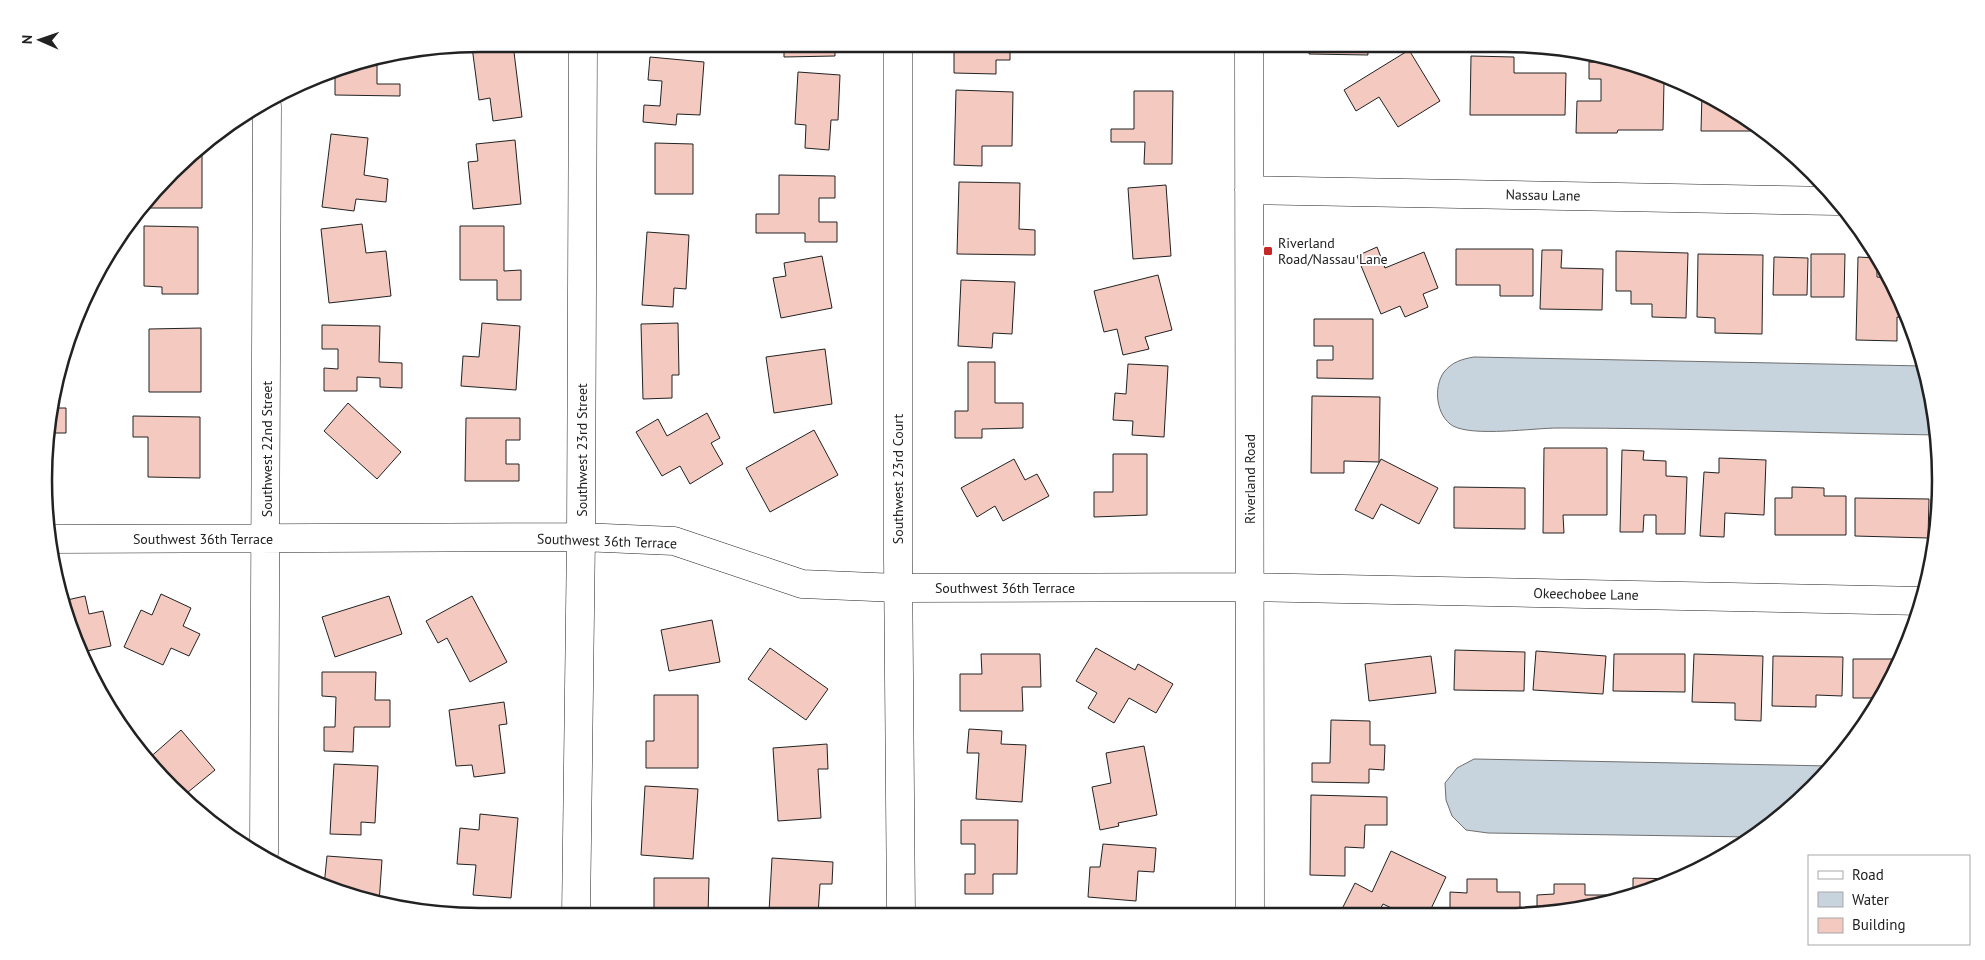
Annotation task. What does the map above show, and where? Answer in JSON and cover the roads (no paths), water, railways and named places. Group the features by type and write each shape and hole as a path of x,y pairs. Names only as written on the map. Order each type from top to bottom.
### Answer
{"street":[{"name":"Southwest 23rd Street","path":"576,908 581,537 583,52"},
{"name":"Southwest 23rd Court","path":"898,52 898,588 901,908"},
{"name":"Riverland Road","path":"1249,52 1250,908"},
{"name":"Southwest 22nd Street","path":"264,849 267,539 267,109"},
{"name":"Nassau Lane","path":"1249,190 1828,201"},
{"name":"Southwest 36th Terrace","path":"57,540 581,537 674,541 802,584 898,588 1250,587"},
{"name":"Okeechobee Lane","path":"1250,587 1915,601"}],"water":[{"path":"1474,357 1917,366 1930,435 1605,428 1475,431 1453,426 1443,415 1438,401 1438,385 1444,372 1454,363"},
{"path":"1474,759 1822,766 1787,801 1740,837 1488,833 1466,830 1452,816 1446,800 1445,783 1457,768"}],"place":[{"name":"Riverland Road/Nassau Lane","path":"1268,251"}]}
